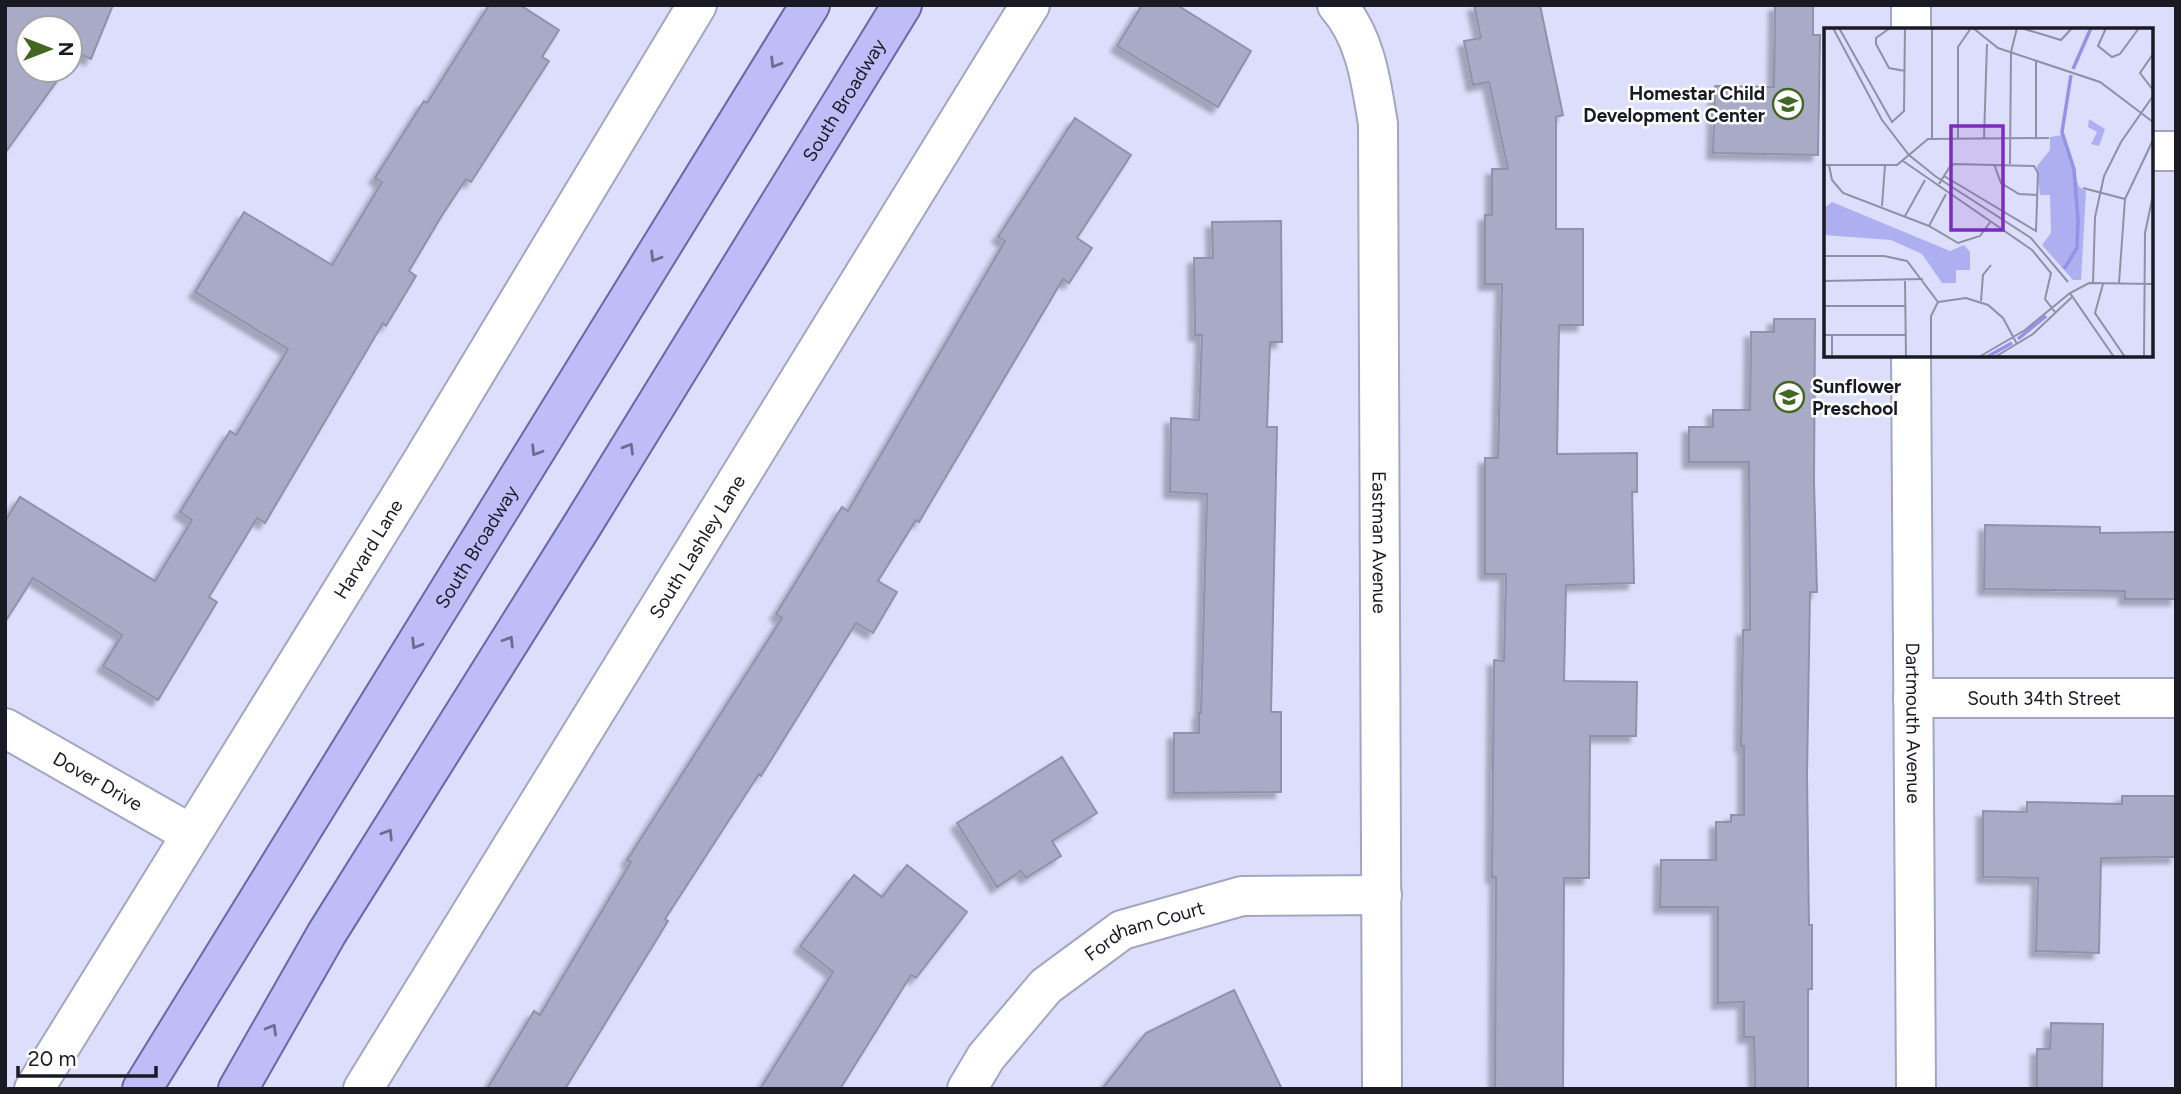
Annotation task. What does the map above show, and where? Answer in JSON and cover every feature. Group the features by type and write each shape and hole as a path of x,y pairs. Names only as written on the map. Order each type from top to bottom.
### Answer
{"main road":[{"name":"South Broadway","path":"142,1089 810,5"},
{"name":"South Broadway","path":"238,1089 327,933 583,524 902,5"}],"street":[{"name":"Harvard Lane","path":"34,1089 423,460 696,5"},
{"name":"South Lashley Lane","path":"363,1089 1030,5"},
{"name":"Eastman Avenue","path":"1337,5 1350,20 1369,70 1378,124 1382,1089"},
{"path":"1910,28 1911,5"},
{"path":"2153,151 2176,151"},
{"name":"Dartmouth Avenue","path":"1911,357 1916,1089"},
{"name":"South 34th Street","path":"1913,698 2176,698"},
{"name":"Dover Drive","path":"5,728 191,834"},
{"name":"Fordham Court","path":"967,1089 986,1057 1046,986 1122,930 1242,896 1381,895"}],"building":[{"path":"5,5 113,5 91,59 84,56 84,14 14,14 14,84 55,84 5,153"},
{"path":"489,5 520,5 559,30 542,57 549,61 471,182 466,179 441,217 409,271 416,276 386,326 383,323 265,523 257,518 209,597 217,602 158,700 103,666 122,635 33,578 5,622 5,521 20,497 155,581 192,520 180,512 230,431 236,435 288,349 195,292 244,212 332,265 382,182 375,178 424,101 427,103"},
{"path":"1142,5 1177,5 1251,51 1218,107 1117,46"},
{"path":"1474,5 1540,5 1563,115 1556,117 1556,229 1583,229 1583,325 1559,325 1557,454 1637,453 1637,492 1632,492 1634,583 1566,585 1564,681 1637,682 1636,736 1590,736 1589,878 1564,878 1563,1089 1495,1089 1496,877 1492,877 1494,660 1504,661 1506,574 1485,574 1485,458 1498,458 1502,284 1485,284 1485,215 1492,215 1492,169 1508,169 1489,82 1473,85 1464,41 1481,38"},
{"path":"1775,5 1813,5 1813,35 1820,35 1818,155 1713,153 1715,86 1774,87"},
{"path":"1075,118 1131,155 1077,238 1092,248 1069,283 1063,279 919,522 916,520 878,581 897,592 873,633 856,623 761,776 759,774 665,919 668,921 565,1089 487,1089 534,1011 540,1015 631,862 627,860 782,618 776,614 842,507 848,511 1005,241 998,237"},
{"path":"1281,221 1282,342 1270,342 1267,427 1277,427 1271,712 1281,712 1281,792 1174,793 1174,733 1199,733 1201,713 1207,494 1170,492 1171,418 1199,420 1202,335 1195,335 1194,258 1213,258 1212,222"},
{"path":"1774,319 1815,319 1814,482 1817,592 1810,592 1807,775 1812,989 1808,989 1808,1089 1755,1089 1754,1037 1744,1037 1744,1002 1718,1003 1718,907 1660,907 1661,860 1716,860 1716,822 1731,822 1731,815 1744,815 1744,746 1741,746 1743,630 1750,630 1749,462 1689,462 1689,427 1713,427 1713,410 1750,410 1751,332 1774,332"},
{"path":"1985,525 2100,527 2100,533 2176,532 2176,599 2125,599 2125,591 1984,589"},
{"path":"1062,757 1097,813 1052,841 1061,856 1026,878 1021,871 997,887 957,823"},
{"path":"2122,796 2176,796 2176,857 2101,858 2099,953 2036,951 2038,878 1983,877 1983,811 2027,812 2027,802 2122,804"},
{"path":"907,865 967,912 916,978 911,975 840,1089 760,1089 833,972 800,946 854,875 882,897"},
{"path":"1234,990 1282,1089 1102,1089 1146,1033"},
{"path":"2051,1023 2103,1024 2102,1089 2037,1089 2037,1049 2050,1049"}],"place":[{"name":"Homestar Child Development Center","path":"1788,104"},
{"name":"Sunflower Preschool","path":"1789,397"}]}
